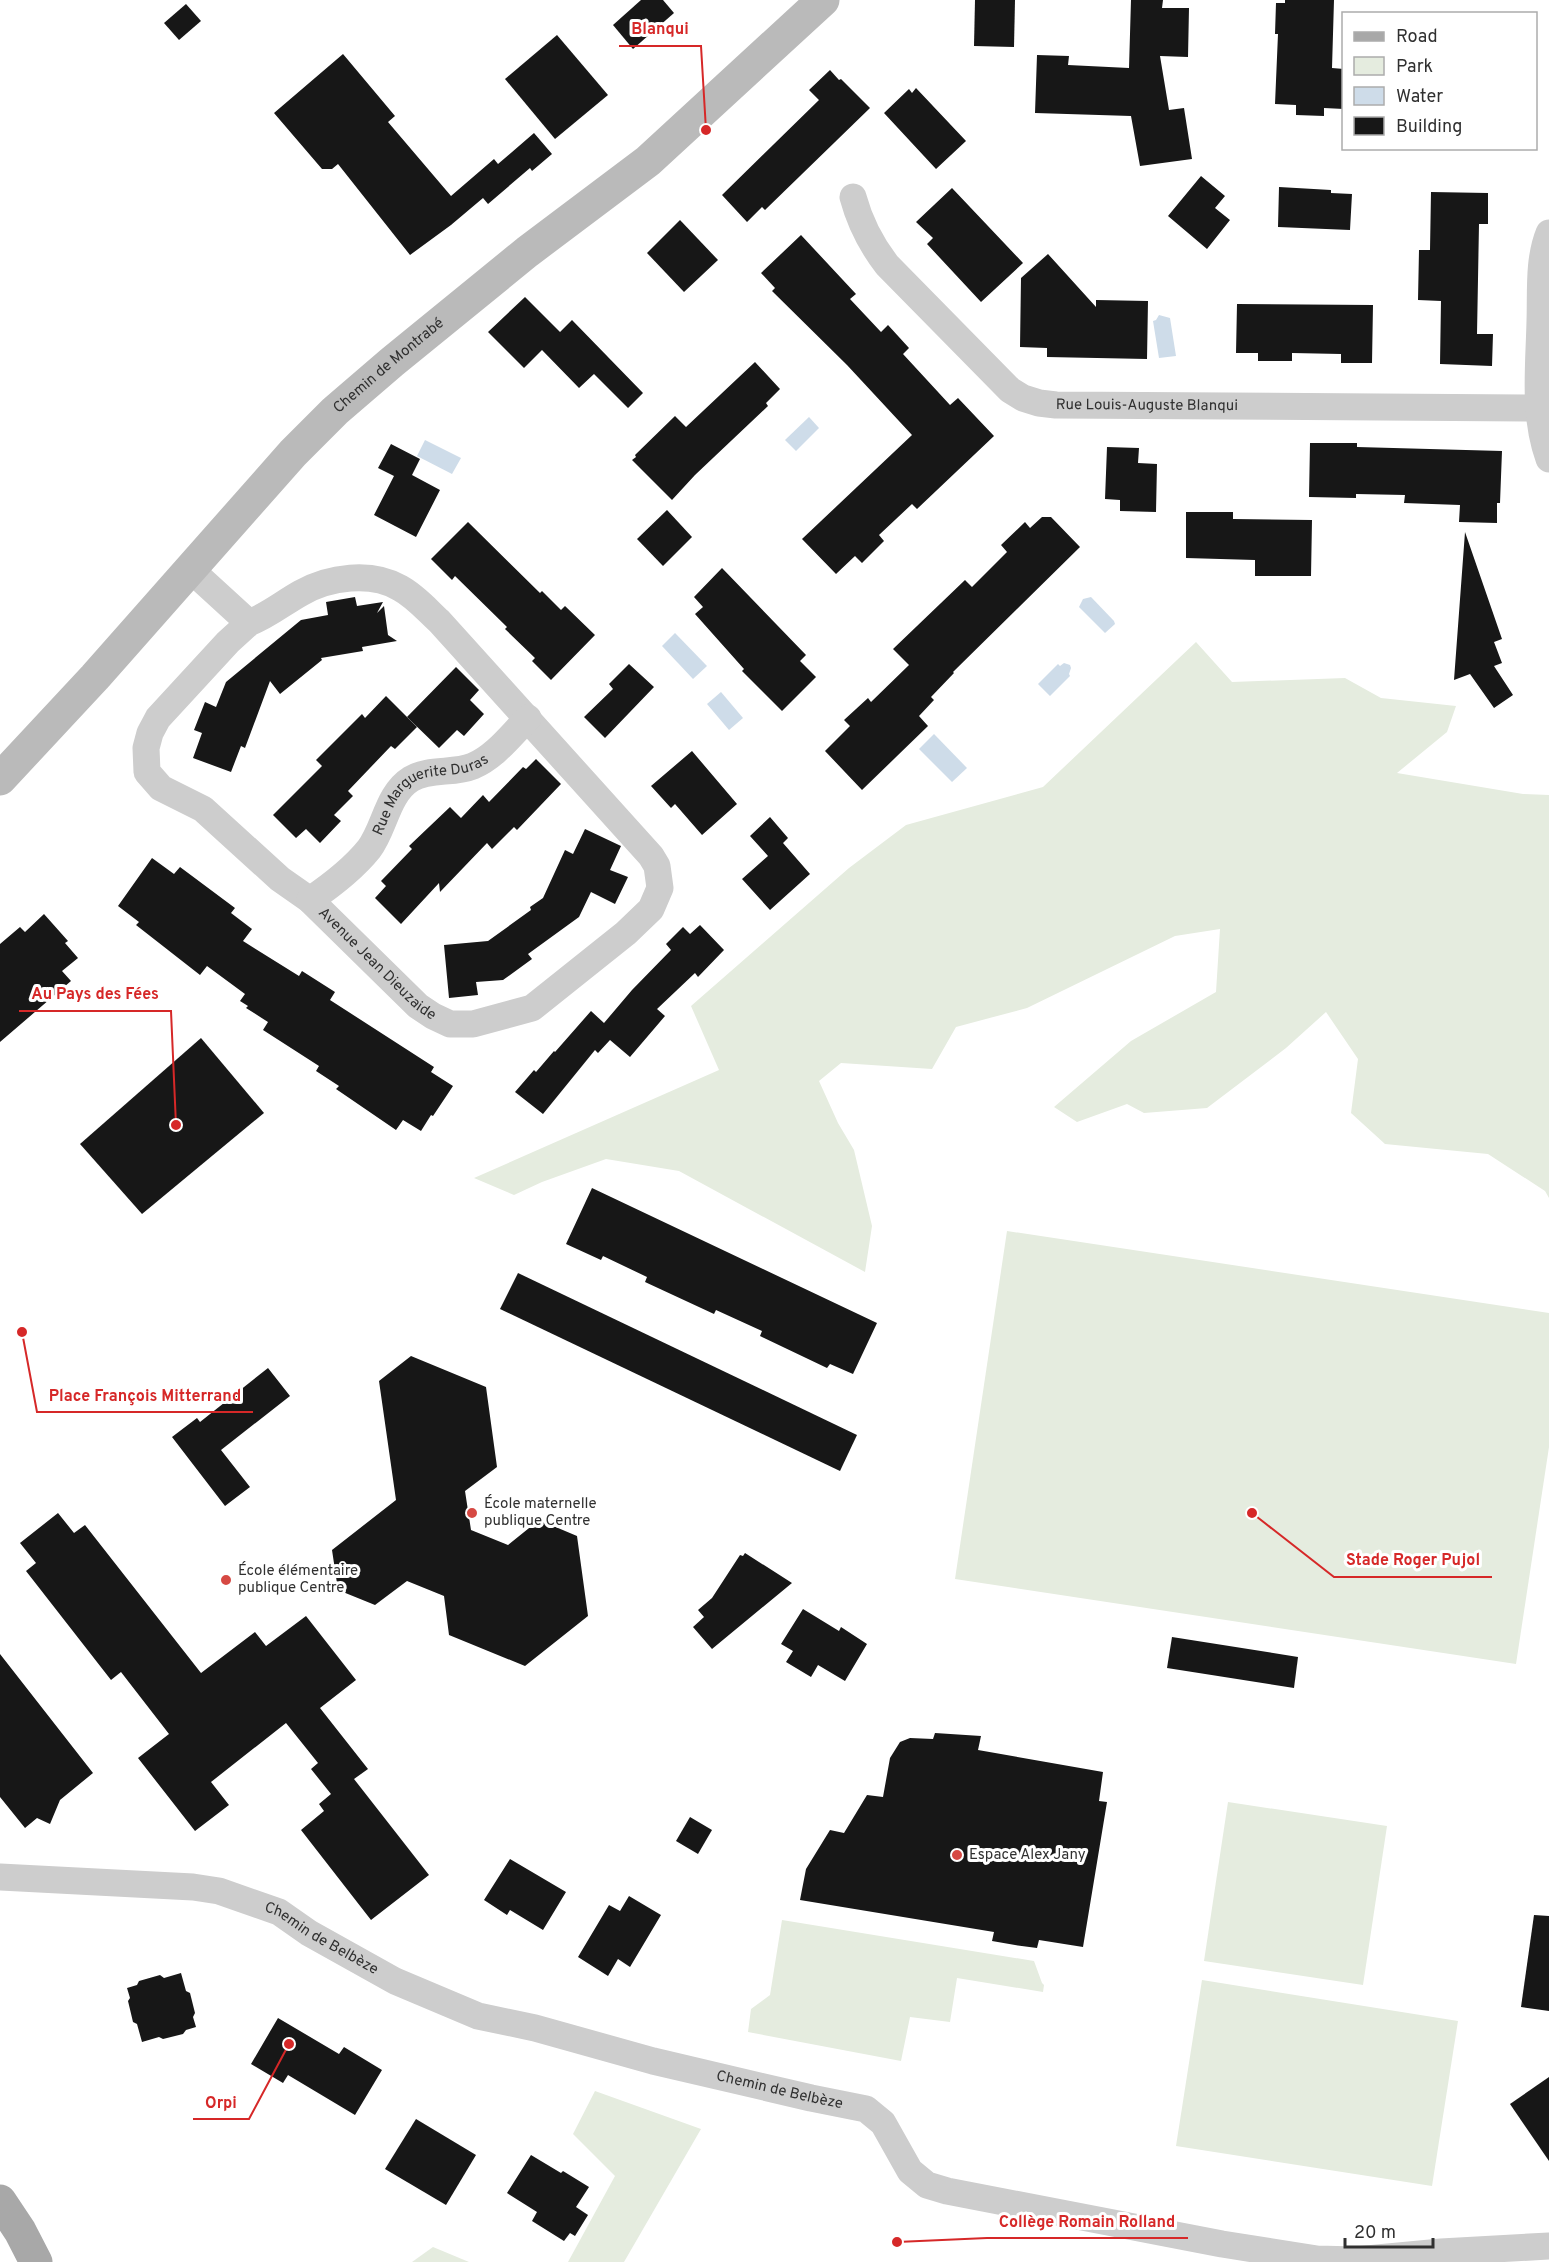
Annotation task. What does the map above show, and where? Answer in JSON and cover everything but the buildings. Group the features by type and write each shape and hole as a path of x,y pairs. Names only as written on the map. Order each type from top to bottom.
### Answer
{"main road":[{"path":"0,2201 20,2231 36,2262"}],"street":[{"name":"Chemin de Montrabé","path":"0,779 45,733 292,453 335,411 527,252 648,161 823,0"},
{"name":"Rue Louis-Auguste Blanqui","path":"854,197 867,237 886,265 998,380 1023,398 1039,403 1056,405 1539,408"},
{"path":"1549,233 1543,260 1541,289 1539,408 1542,434 1549,459"},
{"path":"190,569 249,623"},
{"name":"Avenue Jean Dieuzaide","path":"351,578 387,583 400,588 439,621 528,718 651,856 657,866 660,888 651,909 626,933 532,1008 473,1024 450,1024 418,1006 310,900 280,879 202,809 161,788 147,772 146,748 150,733 158,718 228,642 249,623 266,616 301,593 332,580 351,578"},
{"name":"Rue Marguerite Duras","path":"310,900 332,884 370,847 399,790 411,779 473,767 489,756 528,718"},
{"name":"Chemin de Belbèze","path":"0,1877 193,1887 219,1891 246,1899 279,1912 309,1933 395,1981 478,2016 535,2028 653,2061 866,2109 883,2123 910,2171 927,2185 946,2191 1222,2244 1317,2259 1442,2257 1549,2246"}],"green space":[{"path":"1196,642 1232,682 1345,678 1381,698 1456,706 1447,732 1397,773 1523,794 1549,795 1549,1198 1545,1191 1488,1154 1385,1144 1351,1113 1358,1059 1326,1012 1286,1048 1207,1108 1144,1113 1127,1104 1077,1122 1054,1107 1131,1041 1216,992 1220,929 1175,936 1027,1008 956,1027 932,1069 841,1063 819,1081 838,1123 854,1150 872,1226 865,1272 679,1171 606,1159 542,1182 514,1195 474,1178 719,1070 691,1006 849,868 906,825 1043,787"},
{"path":"1007,1231 1549,1313 1549,1447 1516,1664 955,1579"},
{"path":"1228,1802 1387,1826 1363,1985 1204,1961"},
{"path":"782,1920 1034,1961 1044,1985 1043,1992 957,1978 950,2022 910,2017 901,2061 748,2032 751,2009 770,1995"},
{"path":"1202,1980 1458,2021 1432,2186 1176,2146"},
{"path":"595,2091 701,2129 624,2262 568,2262 615,2176 573,2134"},
{"path":"433,2247 469,2262 412,2262"}],"water":[{"path":"1159,315 1170,318 1176,356 1159,358 1153,321"},
{"path":"809,417 819,428 796,451 785,440"},
{"path":"425,440 461,458 452,474 417,456"},
{"path":"1091,597 1114,621 1115,624 1105,633 1079,607 1083,599"},
{"path":"675,633 707,666 693,679 662,646"},
{"path":"1064,663 1070,665 1070,676 1050,696 1038,684 1058,664 1060,666"},
{"path":"721,692 743,718 729,730 707,704"},
{"path":"934,734 967,768 952,782 919,749"}],"place":[{"name":"Blanqui","path":"706,130"},
{"name":"Au Pays des Fées","path":"176,1125"},
{"name":"Place François Mitterrand","path":"22,1332"},
{"name":"École maternelle publique Centre","path":"472,1513"},
{"name":"Stade Roger Pujol","path":"1252,1513"},
{"name":"École élémentaire publique Centre","path":"226,1580"},
{"name":"Espace Alex Jany","path":"957,1855"},
{"name":"Orpi","path":"289,2044"},
{"name":"Collège Romain Rolland","path":"897,2242"}]}
